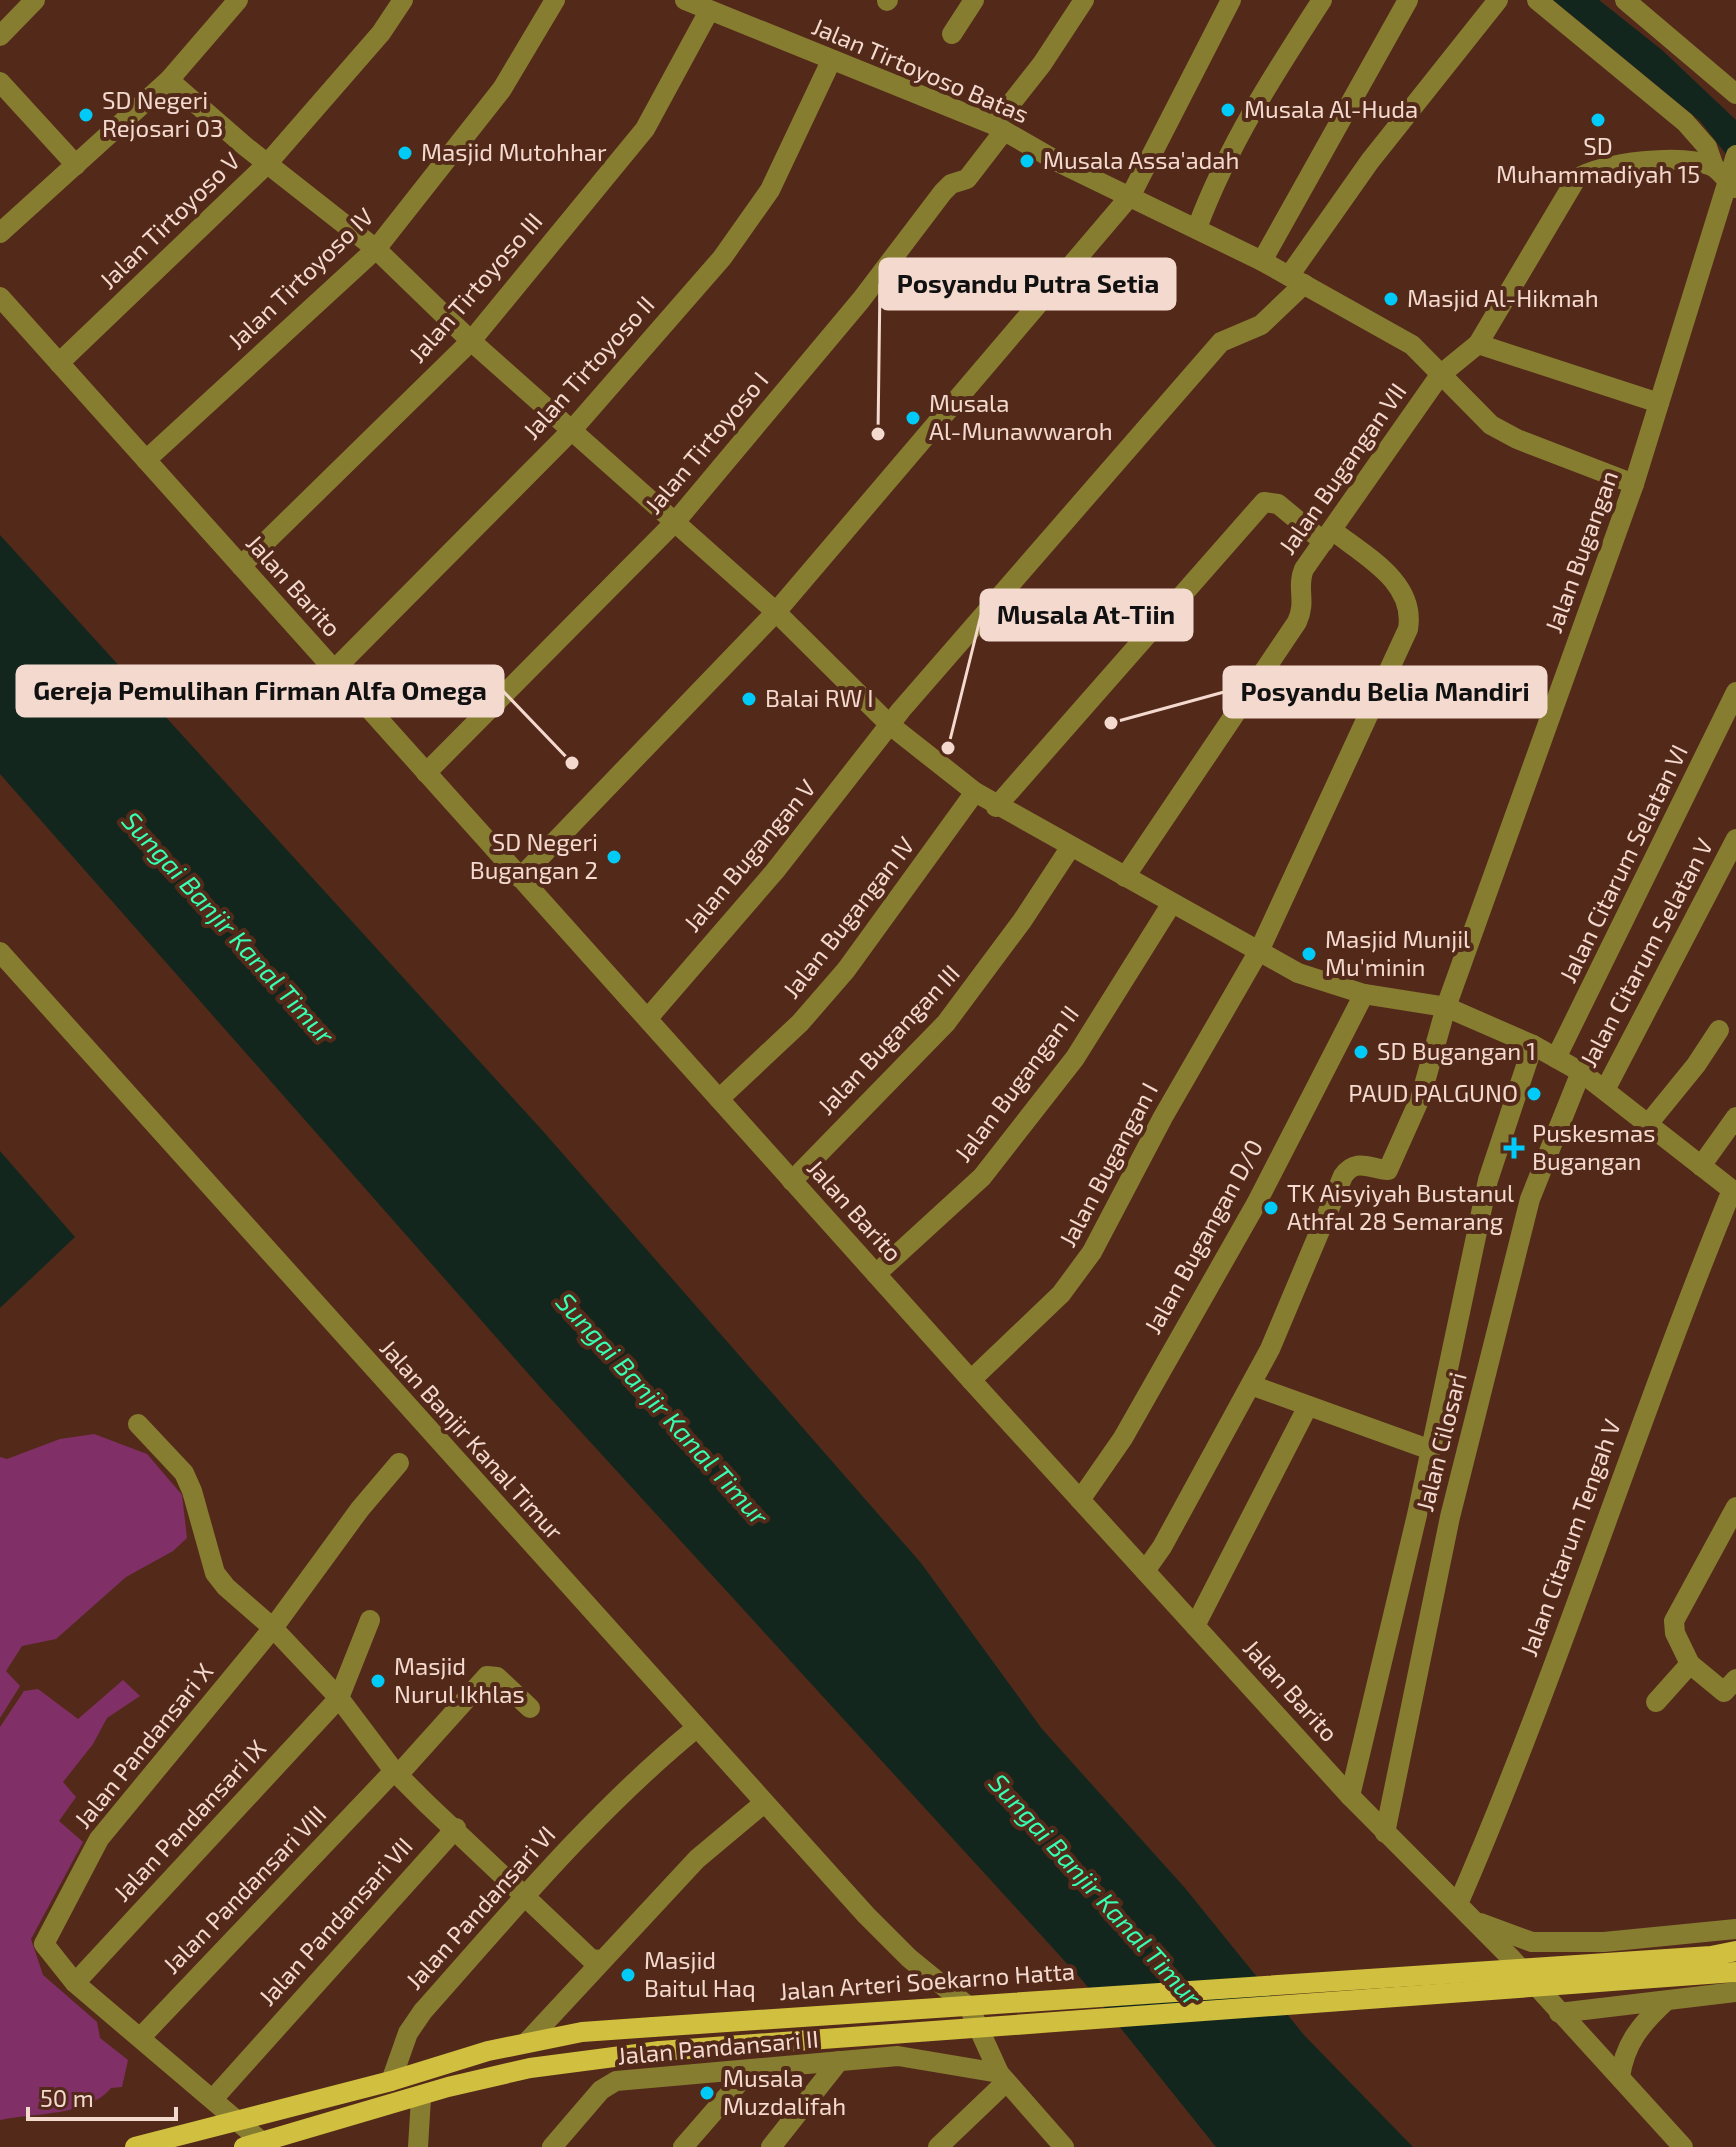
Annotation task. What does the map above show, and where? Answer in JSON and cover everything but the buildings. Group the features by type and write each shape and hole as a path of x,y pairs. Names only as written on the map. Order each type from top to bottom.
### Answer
{"main road":[{"name":"Jalan Arteri Soekarno Hatta","path":"135,2147 526,2043 582,2032 1711,1956 1736,1951"},
{"name":"Jalan Arteri Soekarno Hatta","path":"258,2145 530,2068 660,2051 1736,1972"}],"street":[{"path":"0,36 35,0"},
{"path":"0,233 169,80 238,0"},
{"name":"Jalan Tirtoyoso V","path":"59,363 267,164 381,33 403,0"},
{"name":"Jalan Tirtoyoso IV","path":"146,460 376,249 502,89 555,0"},
{"name":"Jalan Tirtoyoso Batas","path":"685,0 999,128 1045,154 1262,261 1412,345 1491,425 1517,439 1634,484"},
{"path":"952,34 974,0"},
{"name":"Jalan Tirtoyoso I","path":"426,773 676,521 861,300 934,202 951,184 967,179 1084,0"},
{"path":"520,878 776,612 1131,195 1231,0"},
{"path":"1197,228 1214,182 1249,114 1322,0"},
{"path":"1262,261 1408,0"},
{"name":"Jalan Bugangan V","path":"648,1018 775,871 890,725 1221,342 1261,325 1296,280 1370,161 1498,0"},
{"path":"1537,0 1685,122 1729,172"},
{"path":"1638,4 1736,94"},
{"name":"Jalan Tirtoyoso III","path":"241,566 471,341 645,129 709,11"},
{"name":"Jalan Tirtoyoso II","path":"334,670 572,430 748,225 770,190 831,61"},
{"path":"169,80 267,164 376,249 471,341 776,612 890,725 996,807 1260,949 1298,973 1364,994 1446,1007 1533,1045 1581,1072 1734,1192"},
{"path":"0,82 76,165"},
{"path":"1659,403 1478,344 1576,179 1601,169 1673,160 1729,172"},
{"name":"Jalan Bugangan","path":"1251,1385 1345,1172 1362,1164 1386,1171 1391,1167 1421,1096 1446,1007 1634,484 1729,172"},
{"name":"Jalan Barito","path":"0,297 1080,1500 1350,1796 1511,1958 1683,2147"},
{"name":"Jalan Bugangan VII","path":"1125,877 1297,622 1304,604 1301,576 1440,375 1478,344"},
{"name":"Jalan Bugangan I","path":"971,1380 1080,1271 1163,1117 1260,949 1408,629 1410,618 1403,590 1278,504 1264,502 996,807"},
{"name":"Jalan Citarum Selatan VI","path":"1556,1058 1736,692"},
{"name":"Jalan Bugangan IV","path":"719,1099 800,1023 846,970 975,792"},
{"name":"Jalan Citarum Selatan V","path":"1605,1090 1736,839"},
{"name":"Jalan Bugangan III","path":"792,1181 946,1023 998,955 1070,848"},
{"name":"Jalan Bugangan II","path":"876,1274 982,1177 1075,1058 1172,903"},
{"name":"Jalan Banjir Kanal Timur","path":"0,952 695,1729 909,1958 969,2007 1002,2078 1064,2147"},
{"name":"Jalan Bugangan D/0","path":"1080,1500 1123,1438 1256,1204 1364,994"},
{"path":"1648,1124 1696,1065 1719,1030"},
{"name":"Jalan Cilosari","path":"1350,1796 1425,1479 1488,1180 1533,1045"},
{"name":"Jalan Cilosari","path":"1385,1833 1457,1488 1530,1199 1581,1072"},
{"path":"1701,1166 1736,1117"},
{"name":"Jalan Citarum Tengah V","path":"1458,1904 1594,1561 1670,1340 1734,1192"},
{"path":"1145,1571 1162,1547 1251,1385 1431,1450"},
{"path":"1195,1626 1308,1406"},
{"path":"138,1424 189,1483 215,1573 273,1628 339,1698 396,1773 591,1959 600,1960"},
{"path":"273,1628 360,1509 399,1463"},
{"path":"1425,1479 1457,1488"},
{"path":"1732,1693 1690,1664 1675,1633 1674,1621 1736,1507"},
{"path":"339,1698 370,1620"},
{"name":"Jalan Pandansari X","path":"75,1983 44,1944 89,1854 273,1628"},
{"path":"1383,1658 1420,1665"},
{"path":"1656,1702 1690,1664"},
{"name":"Jalan Pandansari VIII","path":"141,2037 487,1676 497,1677 530,1708"},
{"name":"Jalan Pandansari IX","path":"75,1983 339,1698"},
{"name":"Jalan Pandansari VI","path":"391,2081 408,2033 423,2011 524,1897 632,1784 695,1729"},
{"path":"526,2043 697,1859 764,1803"},
{"name":"Jalan Pandansari VII","path":"213,2099 456,1828"},
{"path":"1475,1921 1532,1942 1604,1942 1736,1929"},
{"path":"1511,1958 1532,1942"},
{"path":"75,1983 213,2099 258,2145"},
{"path":"1559,2013 1736,1992"},
{"path":"1620,2077 1623,2054 1632,2036 1666,2001"},
{"name":"Jalan Pandansari II","path":"552,2147 603,2088 616,2081 898,2056 1002,2078"},
{"name":"Jalan Pandansari II","path":"771,2147 839,2061"},
{"path":"683,2147 750,2070"},
{"path":"938,2147 1002,2078"},
{"path":"418,2147 421,2098"}],"shaded area":[{"path":"94,1434 147,1454 182,1495 187,1538 173,1551 126,1577 56,1639 22,1646 6,1671 20,1686 0,1718 0,1457 7,1459 60,1439"},
{"path":"123,1680 140,1696 107,1718 93,1744 63,1782 76,1797 59,1821 83,1842 31,1939 43,1975 97,2022 100,2038 128,2060 122,2087 111,2088 89,2104 74,2109 0,2120 0,1727 24,1691 38,1689 78,1719"}],"water":[{"path":"1553,0 1599,0 1662,50 1736,120 1736,167 1700,121"},
{"name":"Sungai Banjir Kanal Timur","path":"0,535 542,1130 921,1563 1042,1729 1185,1888 1304,2035 1413,2147 1216,2147 1082,1980 540,1387 0,774"},
{"path":"0,1151 75,1237 0,1308"}],"place":[{"name":"Musala Al-Huda","path":"1228,110"},
{"name":"SD Negeri Rejosari 03","path":"86,115"},
{"name":"SD Muhammadiyah 15","path":"1598,120"},
{"name":"Masjid Mutohhar","path":"405,153"},
{"name":"Musala Assa'adah","path":"1027,161"},
{"name":"Masjid Al-Hikmah","path":"1391,299"},
{"name":"Musala Al-Munawwaroh","path":"913,418"},
{"name":"Posyandu Putra Setia","path":"878,434"},
{"name":"Balai RW I","path":"749,699"},
{"name":"Posyandu Belia Mandiri","path":"1111,723"},
{"name":"Musala At-Tiin","path":"948,748"},
{"name":"Gereja Pemulihan Firman Alfa Omega","path":"572,763"},
{"name":"SD Negeri Bugangan 2","path":"614,857"},
{"name":"Masjid Munjil Mu'minin","path":"1309,954"},
{"name":"SD Bugangan 1","path":"1361,1052"},
{"name":"PAUD PALGUNO","path":"1534,1094"},
{"name":"Puskesmas Bugangan","path":"1514,1148"},
{"name":"TK Aisyiyah Bustanul Athfal 28 Semarang","path":"1271,1208"},
{"name":"Masjid Nurul Ikhlas","path":"378,1681"},
{"name":"Masjid Baitul Haq","path":"628,1975"},
{"name":"Musala Muzdalifah","path":"707,2093"}]}
